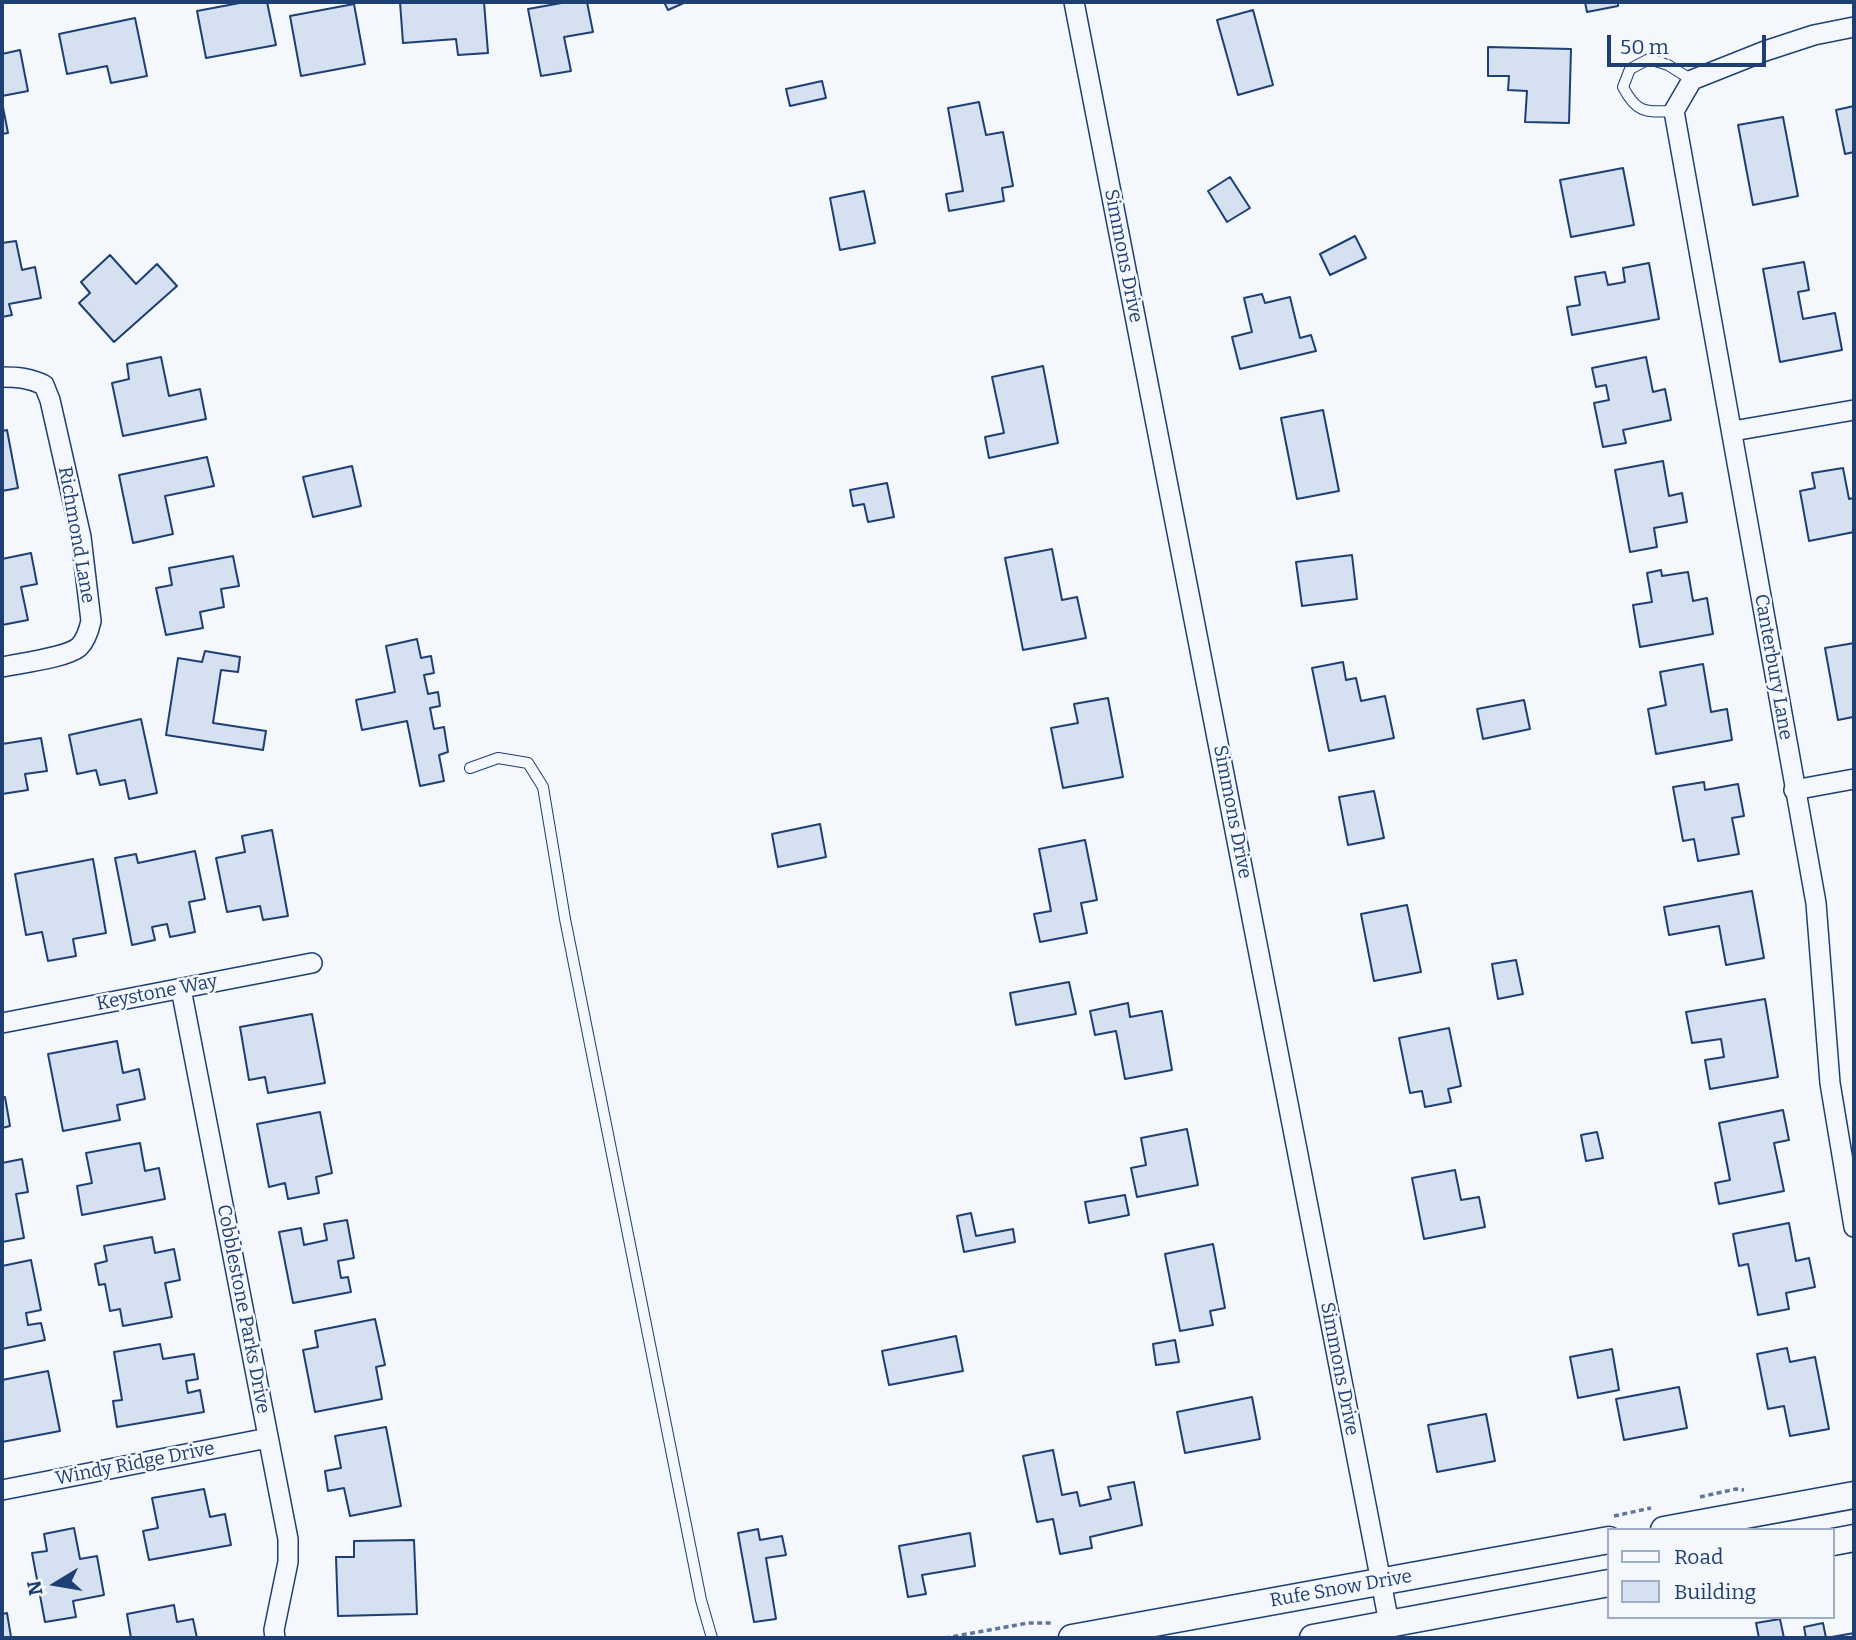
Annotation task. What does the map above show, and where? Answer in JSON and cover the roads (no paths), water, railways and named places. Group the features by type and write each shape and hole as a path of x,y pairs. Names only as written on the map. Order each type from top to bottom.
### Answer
{"main road":[{"path":"1675,1528 1854,1495"},
{"path":"1835,1542 1854,1538"},
{"name":"Rufe Snow Drive","path":"1072,1638 1608,1540"},
{"path":"1313,1638 1608,1583"}],"street":[{"name":"Simmons Drive","path":"1074,2 1389,1623"},
{"path":"1674,111 1692,80 1765,51 1814,35 1854,27"},
{"name":"Canterbury Lane","path":"1674,111 1816,903 1830,1083 1849,1157 1854,1227"},
{"name":"Richmond Lane","path":"2,377 21,377 44,385 50,400 80,537 91,621 88,634 78,648 2,667"},
{"path":"1733,431 1854,410"},
{"path":"1794,790 1854,779"},
{"name":"Keystone Way","path":"2,1023 312,963"},
{"name":"Cobblestone Parks Drive","path":"181,989 288,1539 288,1562 272,1635"},
{"name":"Windy Ridge Drive","path":"2,1490 268,1438"}],"lane":[{"path":"1674,111 1647,112 1632,104 1623,87 1630,69 1649,59 1668,65 1692,80"},
{"path":"470,768 498,758 528,763 543,787 568,933 696,1573 712,1638"}]}
